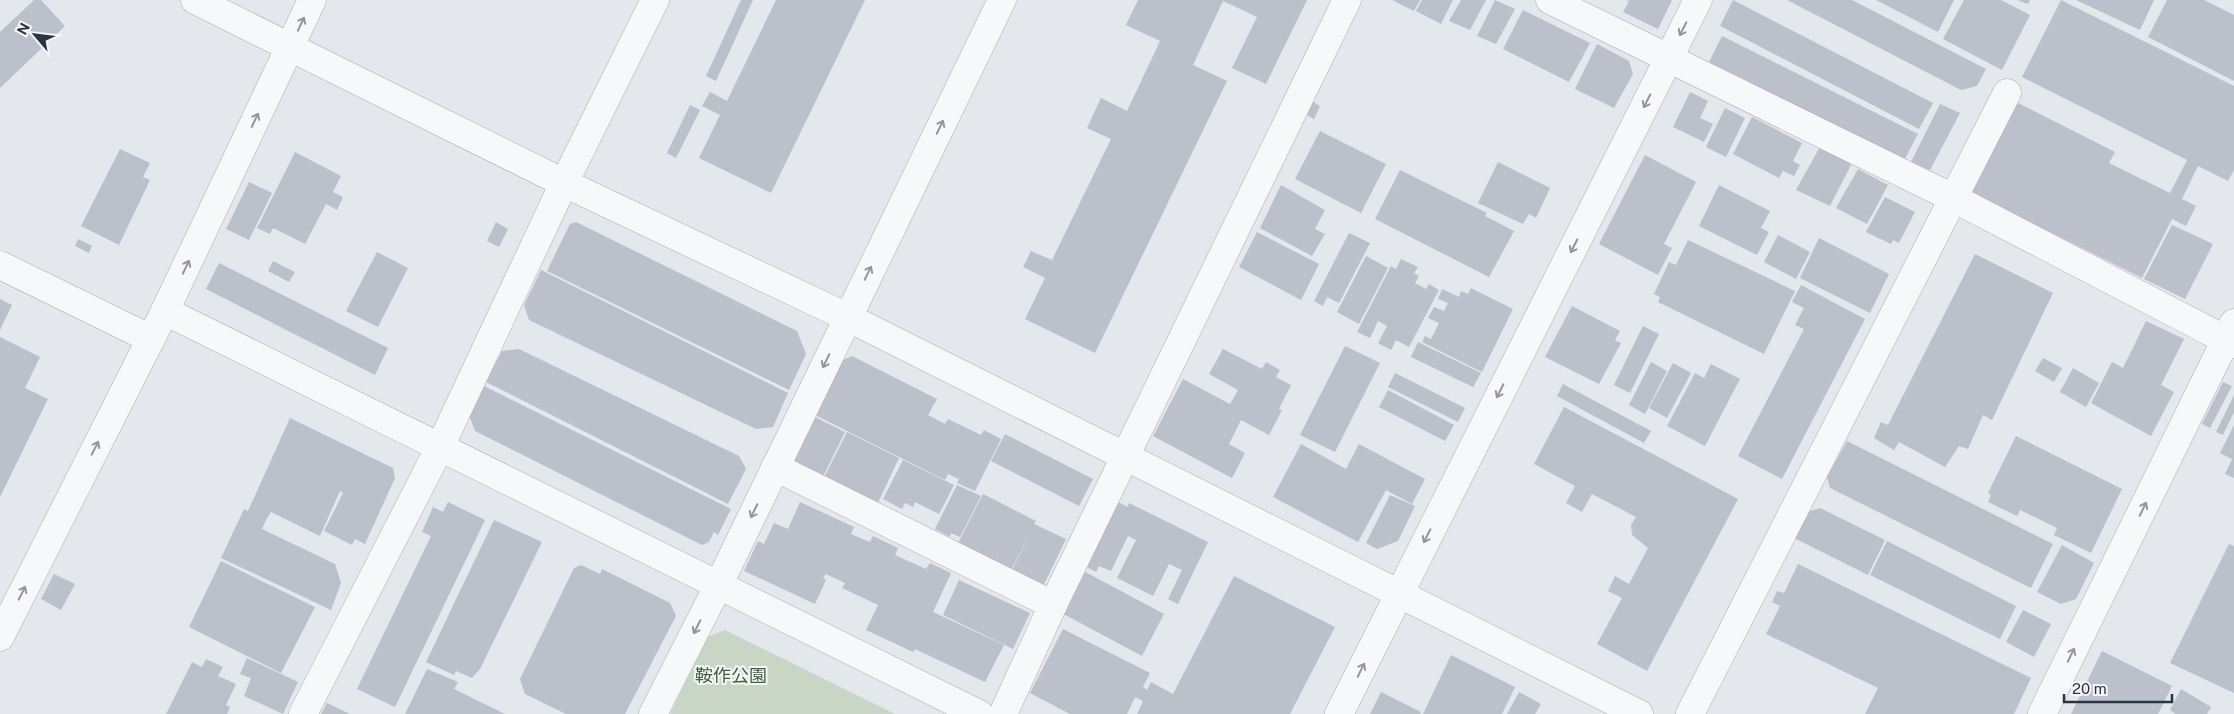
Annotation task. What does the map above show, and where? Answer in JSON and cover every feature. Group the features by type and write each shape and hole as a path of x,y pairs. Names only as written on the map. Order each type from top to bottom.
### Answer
{"street":[{"path":"195,0 564,183 847,317 1639,714"},
{"path":"0,637 165,311 312,0"},
{"path":"303,714 440,447 564,183 655,0"},
{"path":"653,714 719,584 1002,0"},
{"path":"1003,714 1053,605 1347,0"},
{"path":"1550,0 2231,335 2042,714"},
{"path":"1339,714 1698,0"},
{"path":"1690,714 2008,93"},
{"path":"0,265 151,339"},
{"path":"165,311 979,714"},
{"path":"775,467 1053,605"}],"green space":[{"name":"鞍作公園","path":"725,630 895,714 670,714 708,637"}],"building":[{"path":"34,0 41,0 65,26 0,88 0,32"},
{"path":"741,0 753,0 716,81 706,76"},
{"path":"776,0 865,0 771,193 699,158 720,115 702,106 710,92 727,101"},
{"path":"1138,0 1307,0 1266,84 1232,68 1257,17 1223,1 1193,65 1227,81 1095,353 1025,319 1045,278 1023,267 1031,251 1052,260 1111,139 1087,128 1101,98 1127,111 1160,41 1126,25"},
{"path":"1392,0 1420,0 1414,11"},
{"path":"1422,0 1453,0 1441,24 1416,11"},
{"path":"1461,0 1486,0 1470,30 1449,21"},
{"path":"1495,0 1515,9 1496,44 1477,36"},
{"path":"1626,0 1672,0 1658,29 1623,12 1629,1"},
{"path":"1733,0 1933,103 1919,129 1720,26"},
{"path":"1787,0 1852,0 1986,69 1977,86 1961,90"},
{"path":"1876,0 1954,0 1938,32"},
{"path":"1964,0 2001,0 2030,15 2002,70 1943,39"},
{"path":"2017,0 2030,0 2028,4"},
{"path":"2061,0 2234,86 2234,170 2228,181 2198,166 2182,199 2196,206 2186,226 2172,219 2142,278 1966,190 2012,100 2115,152 2109,163 2170,193 2187,160 2022,77"},
{"path":"2076,0 2154,0 2140,30"},
{"path":"2167,0 2204,0 2234,15 2234,81 2148,37"},
{"path":"1523,10 1590,43 1569,82 1503,49"},
{"path":"1722,36 1918,134 1905,159 1709,62"},
{"path":"1597,44 1629,61 1633,74 1614,108 1575,89"},
{"path":"1690,92 1708,101 1700,118 1713,124 1704,142 1673,127"},
{"path":"1312,101 1320,106 1314,119 1307,115"},
{"path":"1940,104 1960,113 1930,170 1911,162"},
{"path":"690,105 700,110 676,158 667,153"},
{"path":"1725,108 1745,118 1726,157 1706,147"},
{"path":"1752,117 1802,143 1793,161 1800,165 1794,176 1783,171 1779,178 1733,154"},
{"path":"1320,131 1386,164 1361,213 1295,179"},
{"path":"1821,145 1852,163 1830,206 1796,190"},
{"path":"120,149 150,163 143,177 150,180 119,245 81,226"},
{"path":"295,152 341,176 333,192 343,197 337,210 326,204 305,244 273,228 270,234 257,228"},
{"path":"1645,155 1696,182 1664,244 1672,248 1658,275 1599,244"},
{"path":"1498,162 1550,188 1536,218 1529,214 1523,224 1478,203"},
{"path":"1858,169 1888,185 1867,224 1836,208"},
{"path":"1400,170 1487,213 1485,216 1514,231 1489,277 1375,219"},
{"path":"249,182 272,193 249,240 226,229"},
{"path":"1281,185 1325,210 1315,229 1325,234 1312,256 1260,228"},
{"path":"1719,185 1770,211 1761,228 1769,232 1757,255 1699,226"},
{"path":"1885,197 1915,212 1899,243 1893,240 1891,244 1866,232"},
{"path":"496,222 508,229 499,247 487,241"},
{"path":"576,222 797,331 806,354 789,390 547,271 570,224"},
{"path":"2172,225 2213,244 2185,299 2144,279"},
{"path":"1257,232 1319,264 1301,300 1239,267"},
{"path":"1349,233 1370,243 1339,303 1327,297 1323,306 1314,301"},
{"path":"1778,235 1810,252 1796,279 1764,262"},
{"path":"1819,238 1889,274 1870,313 1800,278"},
{"path":"78,239 92,246 89,253 75,246"},
{"path":"1688,240 1795,291 1764,354 1658,302 1660,297 1654,294 1669,262 1676,265"},
{"path":"377,252 408,268 378,327 346,311"},
{"path":"1975,254 2053,293 1992,420 1983,415 1968,449 1959,446 1945,467 1899,442 1894,450 1874,438 1881,422 1888,425"},
{"path":"1366,256 1388,268 1359,324 1337,312"},
{"path":"1401,259 1418,267 1414,273 1419,276 1415,283 1426,289 1429,284 1439,290 1409,347 1396,340 1391,350 1378,343 1387,326 1378,321 1370,338 1357,332 1391,266 1396,269"},
{"path":"273,261 295,272 289,282 268,271"},
{"path":"219,263 388,348 375,375 206,289"},
{"path":"541,270 788,393 773,427 756,429 529,320 524,305"},
{"path":"1801,285 1865,319 1782,479 1738,456 1804,329 1795,325 1804,308 1792,302"},
{"path":"1471,288 1513,309 1482,372 1422,342 1425,336 1431,339 1439,323 1428,318 1434,307 1444,311 1448,303 1438,299 1442,289 1459,297 1461,291 1468,294"},
{"path":"0,299 12,305 0,330"},
{"path":"1572,306 1620,331 1615,340 1621,343 1599,384 1545,357"},
{"path":"2146,321 2184,339 2161,385 2174,392 2151,436 2091,403 2112,362 2123,368"},
{"path":"1643,326 1659,334 1630,393 1614,385"},
{"path":"0,337 40,357 25,388 48,399 0,497"},
{"path":"1418,342 1481,373 1473,387 1411,357"},
{"path":"1345,346 1380,363 1335,452 1300,435"},
{"path":"519,349 739,456 746,469 728,504 486,382 502,351"},
{"path":"1223,349 1262,369 1266,362 1280,370 1276,377 1291,385 1279,409 1282,410 1269,435 1241,420 1229,444 1245,453 1232,478 1153,436 1183,379 1230,404 1238,390 1209,374"},
{"path":"852,356 937,399 928,415 945,424 948,419 981,435 984,430 1001,439 975,491 957,483 959,479 948,474 945,480 815,415 843,360"},
{"path":"2043,358 2062,368 2054,382 2035,371"},
{"path":"1651,362 1667,371 1645,414 1629,405"},
{"path":"1673,363 1691,373 1667,418 1649,408"},
{"path":"1711,364 1740,379 1705,446 1667,426 1695,373 1704,378"},
{"path":"2073,368 2099,383 2086,407 2060,392"},
{"path":"1395,373 1465,408 1458,422 1388,387"},
{"path":"2223,382 2232,386 2210,428 2202,424"},
{"path":"1563,384 1651,431 1644,443 1557,396"},
{"path":"484,386 731,509 718,535 714,532 709,542 702,545 475,431 469,415"},
{"path":"1388,390 1454,425 1445,441 1379,407"},
{"path":"2234,395 2234,412 2223,435 2216,432"},
{"path":"1564,407 1738,499 1647,671 1597,644 1622,598 1608,591 1615,576 1629,584 1648,548 1632,535 1631,525 1636,517 1592,494 1582,512 1566,503 1575,486 1534,464"},
{"path":"815,417 845,432 821,481 791,466"},
{"path":"290,418 393,468 395,478 365,544 355,539 352,545 324,531 343,493 340,491 320,536 271,512 262,529 335,564 341,583 331,610 221,558 244,509 248,511"},
{"path":"2234,425 2234,478 2225,474 2232,459 2220,453"},
{"path":"847,432 899,458 876,507 823,480"},
{"path":"1005,434 1093,479 1079,506 991,461"},
{"path":"2016,436 2122,489 2091,553 2054,535 2057,528 2020,510 2017,516 1988,502 1991,495 1988,493"},
{"path":"1847,441 2053,544 2031,588 1830,488 1827,477"},
{"path":"1301,444 1346,469 1359,444 1425,479 1412,504 1386,490 1358,542 1273,497"},
{"path":"903,460 954,485 939,514 915,502 913,507 905,503 902,509 883,499"},
{"path":"957,485 981,496 960,537 951,533 950,537 935,529"},
{"path":"983,494 1036,521 1034,524 1066,539 1039,595 1007,580 1032,530 1009,574 956,547"},
{"path":"1390,495 1415,506 1398,541 1377,549 1366,543"},
{"path":"1111,499 1128,507 1129,503 1208,542 1178,604 1168,599 1182,570 1169,564 1153,596 1117,578 1136,540 1128,536 1111,571 1099,566 1096,572 1079,563"},
{"path":"448,502 485,520 395,707 357,689 431,536 422,532 433,507 443,512"},
{"path":"800,502 854,527 851,534 870,542 873,536 898,548 895,555 926,569 930,563 951,573 933,612 1004,645 985,682 915,649 913,652 866,630 878,605 842,588 845,583 826,574 823,578 826,580 815,604 744,571 758,541 764,544 774,523 788,529"},
{"path":"1820,508 1885,540 1868,575 1792,537 1804,513"},
{"path":"494,520 542,542 480,669 472,678 456,671 454,675 426,662"},
{"path":"1887,541 2016,606 2000,639 1870,575"},
{"path":"2229,544 2234,546 2234,693 2170,663"},
{"path":"2062,545 2094,563 2076,599 2061,604 2037,592"},
{"path":"221,561 315,607 281,673 189,627"},
{"path":"1798,564 2031,678 2014,714 1865,714 1878,688 1766,634 1780,606 1772,602 1777,591 1784,593"},
{"path":"581,565 600,574 602,569 670,603 676,616 625,714 566,714 525,694 520,679 574,568"},
{"path":"1078,568 1164,614 1142,656 1056,610"},
{"path":"54,574 75,584 61,610 41,599"},
{"path":"1234,576 1335,627 1290,714 1137,714 1143,701 1135,697 1127,714 1070,714 1030,693 1063,629 1150,673 1143,687 1147,690 1151,682 1173,694"},
{"path":"959,580 1030,613 1013,649 943,615"},
{"path":"2023,610 2051,624 2034,657 2006,642"},
{"path":"2102,651 2172,686 2158,714 2071,714"},
{"path":"1451,655 1515,687 1502,714 1423,714"},
{"path":"247,658 298,682 283,714 244,696 251,678 240,674"},
{"path":"206,659 223,667 218,676 236,684 226,705 230,707 227,714 166,714 192,662 202,667"},
{"path":"427,669 458,682 454,689 505,714 405,714"},
{"path":"2181,689 2211,707 2207,714 2176,714 2170,710"},
{"path":"1381,692 1421,712 1420,714 1370,714"},
{"path":"1519,692 1541,704 1535,714 1507,714"},
{"path":"327,703 350,714 321,714"}]}
